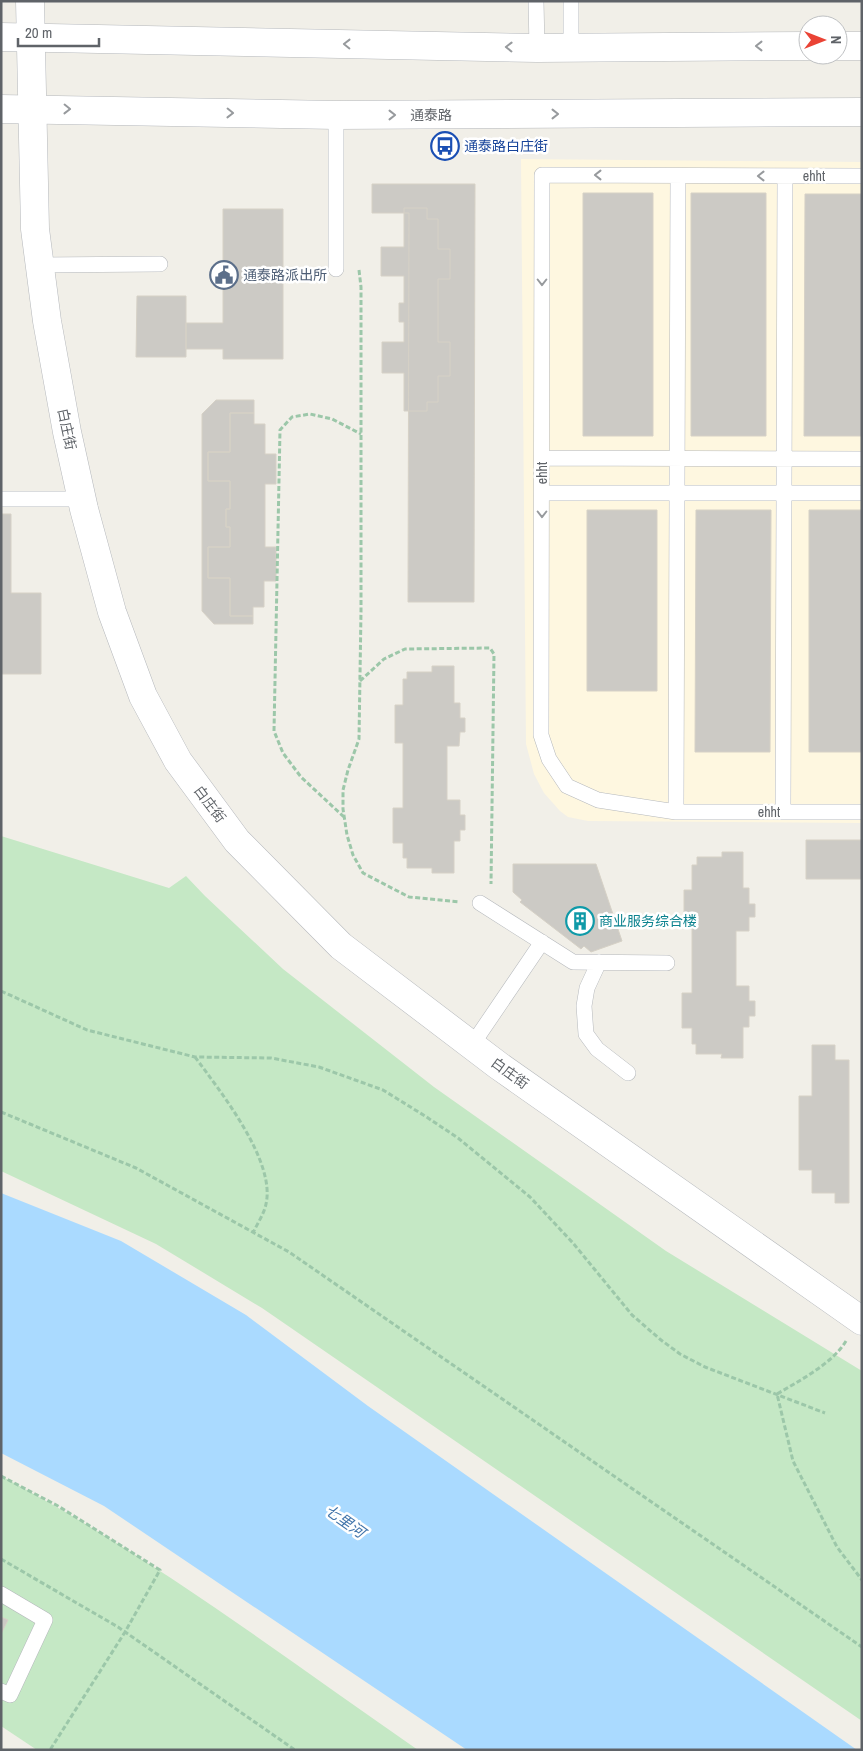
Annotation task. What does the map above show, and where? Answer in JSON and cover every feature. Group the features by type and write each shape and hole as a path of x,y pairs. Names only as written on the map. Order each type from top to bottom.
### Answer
{"street":[{"name":"白庄街","path":"30,1 35,229 46,321 67,432 82,499 112,612 143,696 178,761 237,841 341,946 472,1045 860,1320"},
{"path":"1,37 537,48 798,46"},
{"path":"848,46 862,46"},
{"name":"通泰路","path":"1,109 33,108 336,115 862,112"}],"lane":[{"path":"536,1 537,48"},
{"path":"571,1 571,48"},
{"path":"336,115 336,269"},
{"name":"ehht","path":"862,176 542,175 541,735 549,759 567,786 598,800 676,812 862,812"},
{"path":"676,812 678,176"},
{"path":"783,812 786,176"},
{"path":"39,265 160,264"},
{"path":"542,458 862,458"},
{"path":"542,493 862,493"},
{"path":"1,498 82,499"},
{"path":"485,906 573,962 667,963"},
{"path":"472,1045 542,942"},
{"path":"599,962 587,988 584,1006 586,1034 598,1049 628,1072"},
{"path":"1,1594 45,1620 10,1695 1,1691"}],"path":[{"path":"336,235 357,257 361,287 359,739 343,790 346,835 353,855 363,873 409,897 485,906 494,654 490,648 406,649 384,659 360,681"},
{"path":"344,818 301,777 283,753 274,731 280,430 292,417 310,414 332,419 361,434"},
{"path":"1,991 87,1030 195,1057 271,1058 319,1067 382,1090 458,1138 530,1197 573,1243 632,1315 680,1354 705,1367 825,1413"},
{"path":"195,1057 224,1097 257,1151 266,1184 266,1204 253,1232"},
{"path":"1,1112 136,1168 298,1258 862,1647"},
{"path":"777,1394 808,1375 840,1351 860,1320"},
{"path":"777,1394 793,1461 837,1547 862,1580"},
{"path":"1,1476 58,1506 160,1570 125,1632 50,1750"},
{"path":"1,1559 125,1632 296,1750"}],"shaded area":[{"path":"521,159 862,162 862,823 588,821 568,817 560,811 544,793 534,774 526,744"}],"green space":[{"path":"1,836 169,888 186,876 283,969 434,1087 666,1251 862,1371 862,1721 262,1308 156,1244 1,1171"},
{"path":"1,1476 56,1506 161,1572 265,1642 418,1750 37,1750 1,1726"}],"water":[{"name":"七里河","path":"1,1193 121,1241 246,1315 368,1406 857,1750 467,1750 104,1506 1,1453"}],"building":[{"path":"372,184 475,184 474,602 408,602 409,213 372,213"},
{"path":"583,193 653,193 653,436 583,436"},
{"path":"691,193 766,193 766,436 691,436"},
{"path":"805,194 862,194 862,436 804,436"},
{"path":"404,208 427,208 427,219 438,219 438,249 450,249 450,279 438,279 438,342 450,342 450,376 438,376 438,402 427,402 427,411 404,411 404,373 382,373 382,342 404,342 404,322 399,322 399,303 404,303 404,276 381,276 381,247 404,247"},
{"path":"223,209 283,209 283,359 223,359 223,349 186,349 186,323 223,323"},
{"path":"137,296 186,296 186,357 136,357"},
{"path":"216,400 254,400 254,413 230,413 230,452 208,452 208,481 230,481 230,509 226,509 226,527 230,527 230,547 208,547 208,578 230,578 230,616 253,616 253,624 214,624 202,611 202,414"},
{"path":"230,413 254,413 254,424 265,424 265,454 276,454 276,484 265,484 265,547 276,547 276,581 264,581 264,607 253,607 253,616 230,616 230,578 208,578 208,547 230,547 230,527 226,527 226,509 230,509 230,481 208,481 208,452 230,452"},
{"path":"587,510 657,510 657,691 587,691"},
{"path":"696,510 771,510 770,752 695,752"},
{"path":"809,510 862,510 862,752 809,752"},
{"path":"1,514 11,514 11,593 41,593 41,674 1,674"},
{"path":"432,666 454,666 454,703 460,703 460,718 465,718 465,732 460,732 459,746 447,746 447,800 460,800 460,815 465,815 465,830 460,830 460,841 454,841 454,873 432,873 432,868 407,868 407,858 403,858 403,843 393,843 393,808 403,808 403,743 395,743 395,705 403,705 403,679 407,679 407,672 432,672"},
{"path":"806,840 862,840 862,879 806,879"},
{"path":"722,852 743,852 743,888 749,888 749,904 755,904 755,917 749,917 749,931 736,931 736,986 749,986 749,1001 755,1001 755,1016 749,1016 749,1027 743,1027 743,1058 721,1058 722,1054 696,1054 696,1044 692,1044 692,1028 682,1028 682,993 692,993 692,928 684,928 684,890 692,890 692,865 697,865 697,857 722,857"},
{"name":"商业服务综合楼","path":"513,864 596,864 622,941 591,952 584,946 581,949 520,902 522,900 513,892"},
{"path":"812,1045 835,1045 835,1060 849,1060 849,1203 835,1203 835,1193 812,1193 812,1170 799,1170 799,1096 812,1096"},
{"path":"1,1617 8,1620 1,1634"}],"place":[{"name":"通泰路白庄街","path":"445,146"},
{"name":"通泰路派出所","path":"224,275"},
{"name":"商业服务综合楼","path":"580,921"}]}
